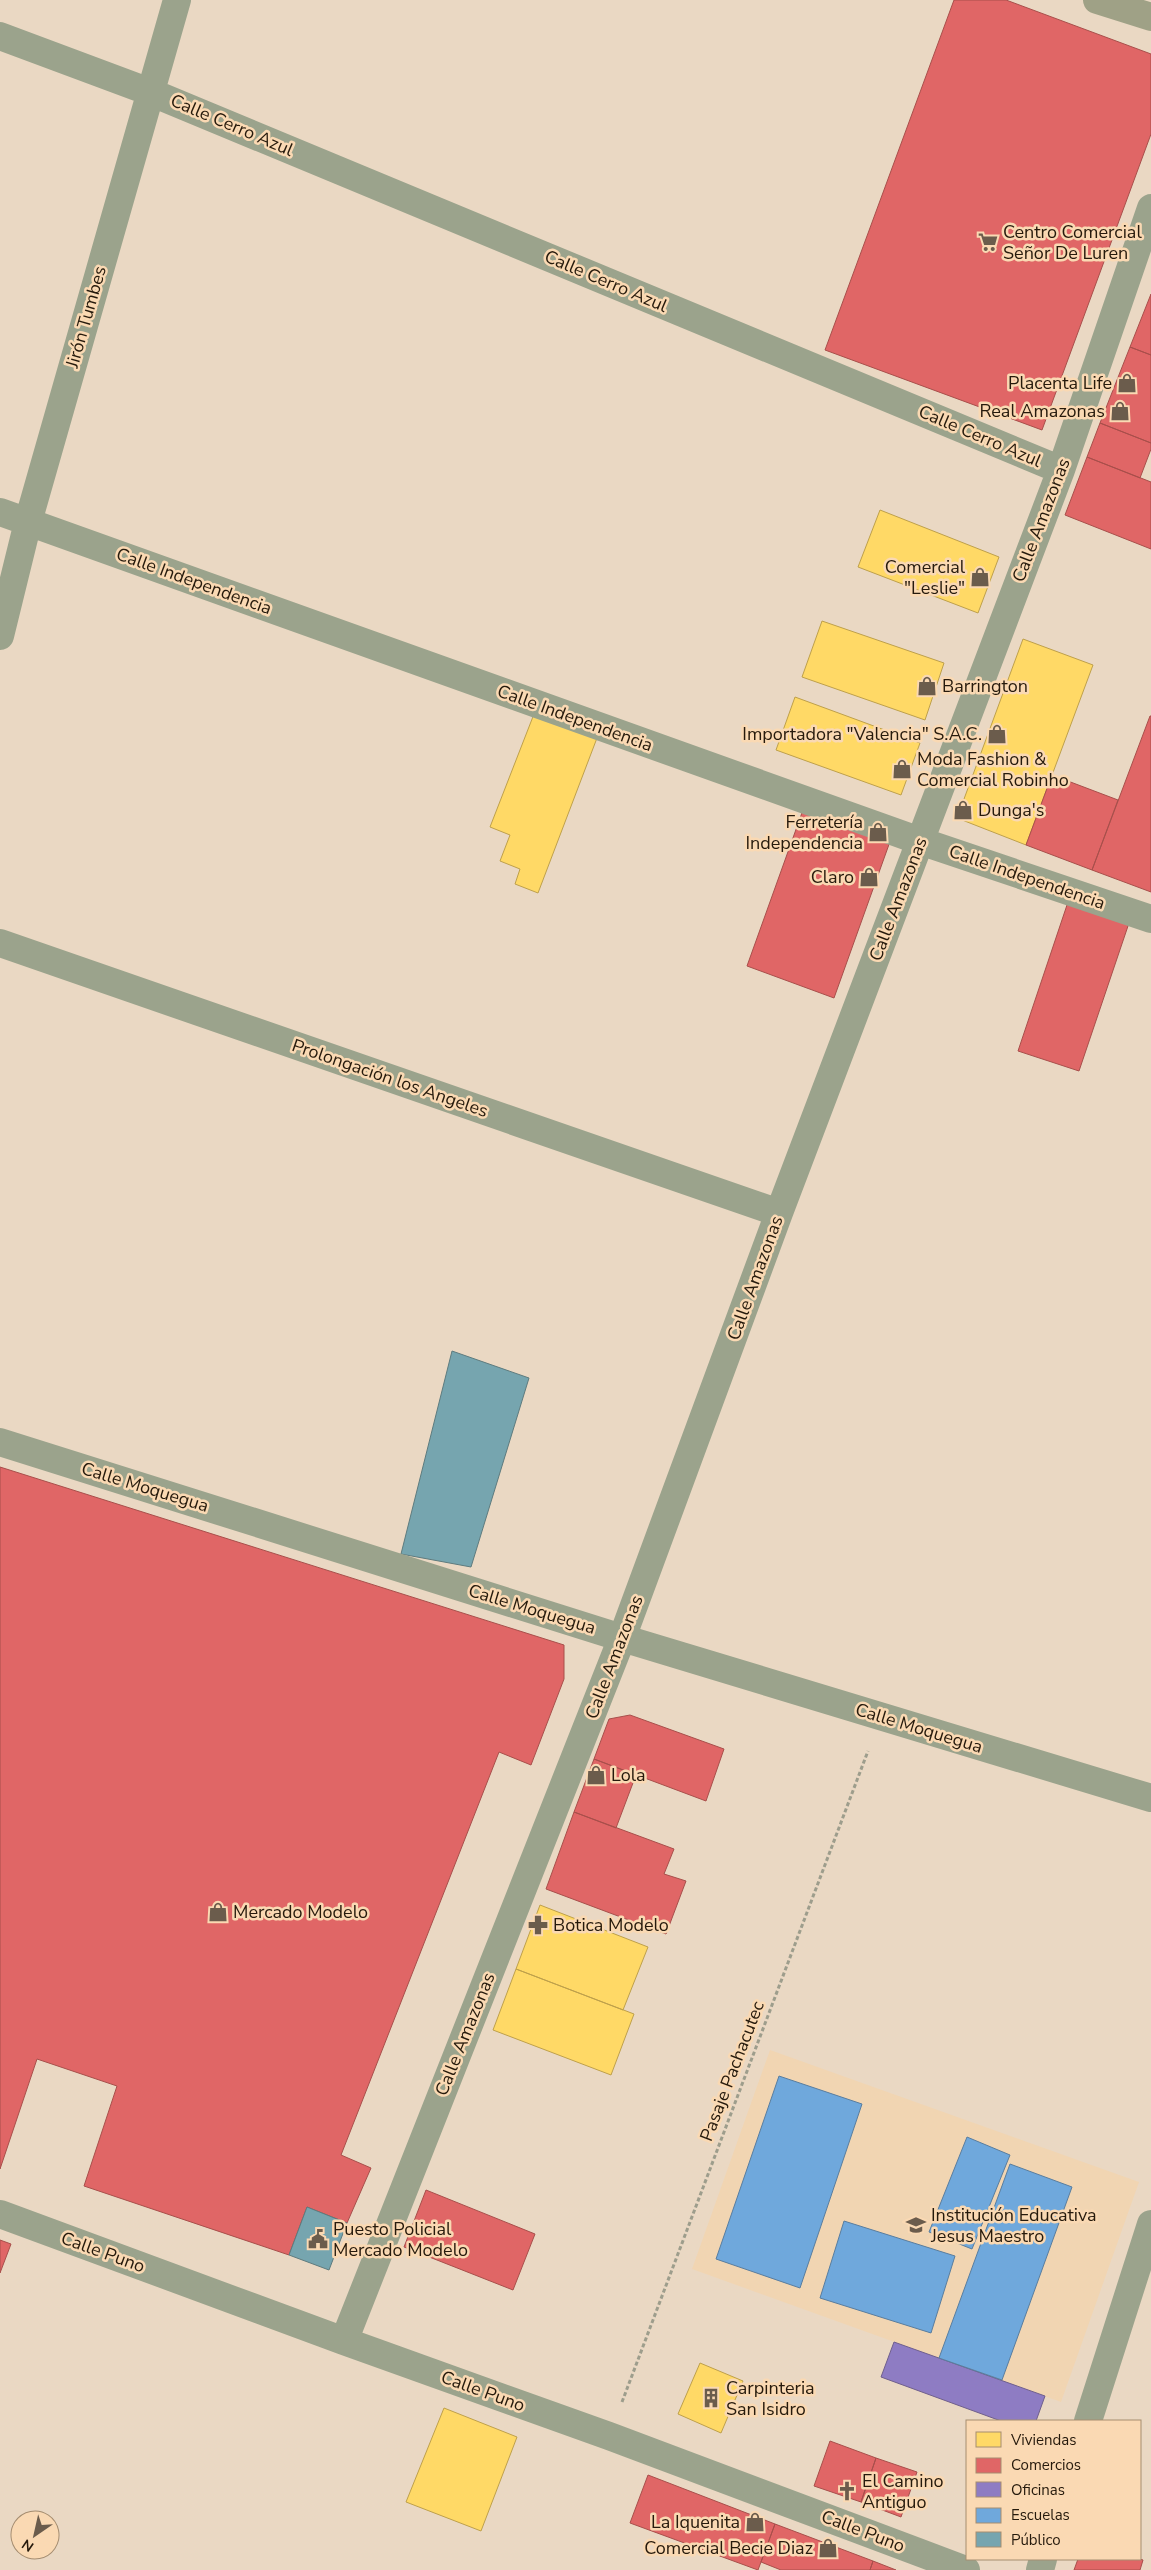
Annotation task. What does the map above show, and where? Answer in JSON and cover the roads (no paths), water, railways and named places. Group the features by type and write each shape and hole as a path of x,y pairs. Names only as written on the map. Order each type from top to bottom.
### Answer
{"main road":[{"path":"1097,0 1151,17"}],"street":[{"name":"Jirón Tumbes","path":"0,636 28,522 177,0"},
{"name":"Calle Cerro Azul","path":"0,36 150,92 1060,470"},
{"name":"Calle Amazonas","path":"344,2341 622,1638 779,1213 1060,470 1151,208"},
{"name":"Calle Independencia","path":"0,512 920,841 1151,919"},
{"name":"Prolongación los Angeles","path":"0,943 779,1213"},
{"name":"Calle Moquegua","path":"0,1442 622,1638 1151,1798"},
{"name":"Calle Puno","path":"0,2214 344,2341 609,2436 966,2570"},
{"path":"1088,2420 1151,2224"}],"place":[{"name":"Centro Comercial Señor De Luren","path":"988,242"},
{"name":"Placenta Life","path":"1127,383"},
{"name":"Real Amazonas","path":"1120,411"},
{"name":"Comercial \"Leslie\"","path":"980,577"},
{"name":"Barrington","path":"927,686"},
{"name":"Importadora \"Valencia\" S.A.C.","path":"997,734"},
{"name":"Moda Fashion & Comercial Robinho","path":"902,769"},
{"name":"Dunga's","path":"963,810"},
{"name":"Ferretería Independencia","path":"878,832"},
{"name":"Claro","path":"869,877"},
{"name":"Lola","path":"596,1775"},
{"name":"Mercado Modelo","path":"218,1912"},
{"name":"Botica Modelo","path":"538,1925"},
{"name":"Institución Educativa Jesus Maestro","path":"916,2225"},
{"name":"Puesto Policial Mercado Modelo","path":"318,2239"},
{"name":"Carpinteria San Isidro","path":"711,2398"},
{"name":"El Camino Antiguo","path":"847,2491"},
{"name":"La Iquenita","path":"755,2522"},
{"name":"Comercial Becie Diaz","path":"828,2548"}]}
